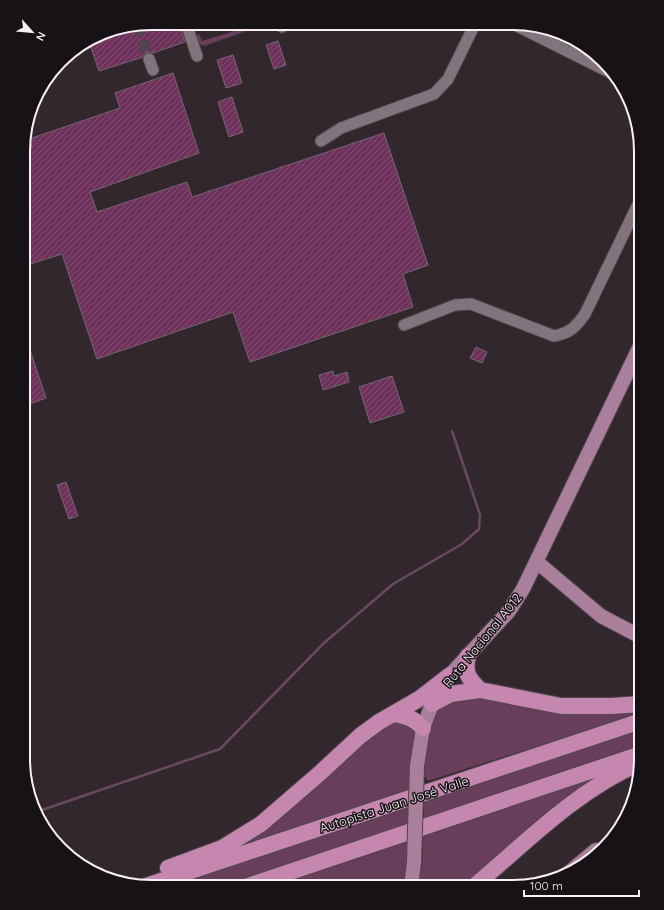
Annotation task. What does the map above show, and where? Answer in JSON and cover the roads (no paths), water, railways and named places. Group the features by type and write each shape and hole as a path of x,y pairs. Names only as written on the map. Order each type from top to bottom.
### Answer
{"highway":[{"path":"468,656 466,666 468,678 480,690"},
{"path":"144,880 148,875 222,848 261,824 360,736 379,722 419,699 450,675"},
{"path":"432,704 451,694 480,690 561,706 634,704"},
{"path":"394,714 406,716 417,721 423,728"},
{"name":"Autopista Juan José Valle","path":"164,880 634,723"},
{"path":"266,880 634,756"},
{"path":"481,880 589,789 634,766"}],"main road":[{"name":"Ruta Nacional A012","path":"412,880 414,862 417,766 423,728 432,704 450,675 509,612 524,589 634,359"},
{"path":"537,562 601,616 634,633"}],"lane":[{"path":"188,30 197,56"},
{"path":"321,141 341,128 434,94 448,79 472,30"},
{"path":"527,31 601,68"},
{"path":"149,59 153,70"},
{"path":"404,325 455,305 472,304 554,336 566,334 576,327 585,314 634,212"}],"waterway":[{"path":"42,810 220,749 324,643 393,584 462,544 479,529 480,515 452,431"}],"tunnel":[{"path":"140,30 149,59"}]}
